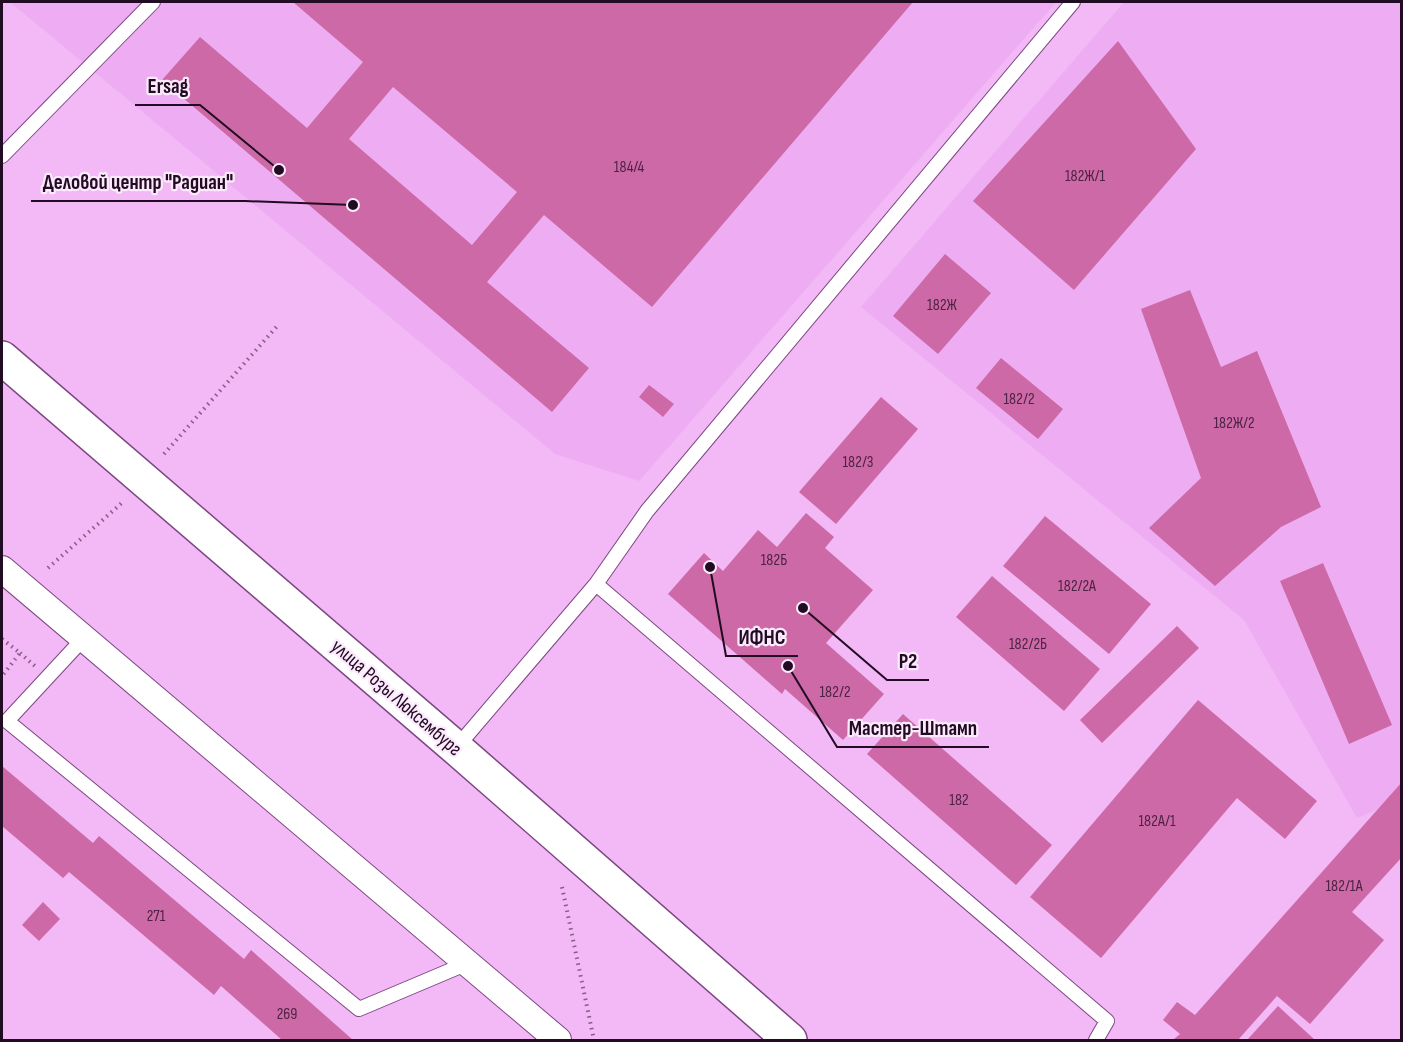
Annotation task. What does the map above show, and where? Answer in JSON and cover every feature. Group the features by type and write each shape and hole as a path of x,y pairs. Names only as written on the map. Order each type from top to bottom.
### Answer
{"main road":[{"name":"улица Розы Люксембург","path":"2,358 456,748 790,1041"}],"street":[{"path":"2,569 558,1041"}],"lane":[{"path":"2,156 153,2"},
{"path":"456,748 596,584 647,511 1073,2"},
{"path":"596,584 1107,1022 1096,1041"},
{"path":"83,639 7,721 359,1009 468,963"}],"path":[{"path":"164,454 279,324"},
{"path":"48,568 123,502"},
{"path":"2,639 20,653 2,676"},
{"path":"562,887 594,1041"}],"shaded area":[{"path":"10,2 1056,2 639,481 555,454"},
{"path":"1124,2 1401,2 1401,800 1357,818 1244,620 861,307"}],"building":[{"path":"293,2 913,2 652,307 544,215 487,282 589,368 552,412 162,80 200,37 307,128 363,62","holes":["393,87 517,192 472,245 349,139"]},
{"path":"1118,41 1196,149 1074,290 973,201"},
{"path":"945,254 991,293 938,354 893,316"},
{"path":"1190,290 1221,367 1257,351 1321,507 1281,527 1215,586 1149,528 1201,478 1141,309"},
{"path":"1001,358 1063,409 1038,439 976,388"},
{"path":"649,385 674,404 663,417 639,397"},
{"path":"881,397 918,429 836,524 799,492"},
{"path":"806,513 834,537 825,548 873,590 826,643 884,694 843,740 785,689 782,694 668,594 704,553 723,571 758,530 777,547"},
{"path":"1045,516 1151,604 1109,654 1003,566"},
{"path":"1323,563 1392,725 1349,744 1280,581"},
{"path":"992,576 1100,669 1064,711 956,617"},
{"path":"1177,626 1199,648 1102,743 1080,720"},
{"path":"1198,700 1317,801 1285,839 1237,798 1101,958 1030,897"},
{"path":"903,714 1052,845 1016,885 867,754"},
{"path":"2,766 93,843 99,836 244,959 251,950 353,1040 282,1040 221,986 214,995 69,872 63,878 2,826"},
{"path":"1402,782 1402,857 1352,912 1384,940 1310,1024 1277,996 1238,1040 1173,1040 1180,1034 1163,1020 1177,1002 1195,1015"},
{"path":"43,902 60,919 39,941 22,925"},
{"path":"1278,1006 1315,1040 1247,1040"}],"place":[{"name":"Ersag","path":"279,170"},
{"name":"Деловой центр \"Радиан\"","path":"353,205"},
{"name":"ИФНС","path":"710,567"},
{"name":"Р2","path":"803,608"},
{"name":"Мастер-Штамп","path":"788,666"}]}
